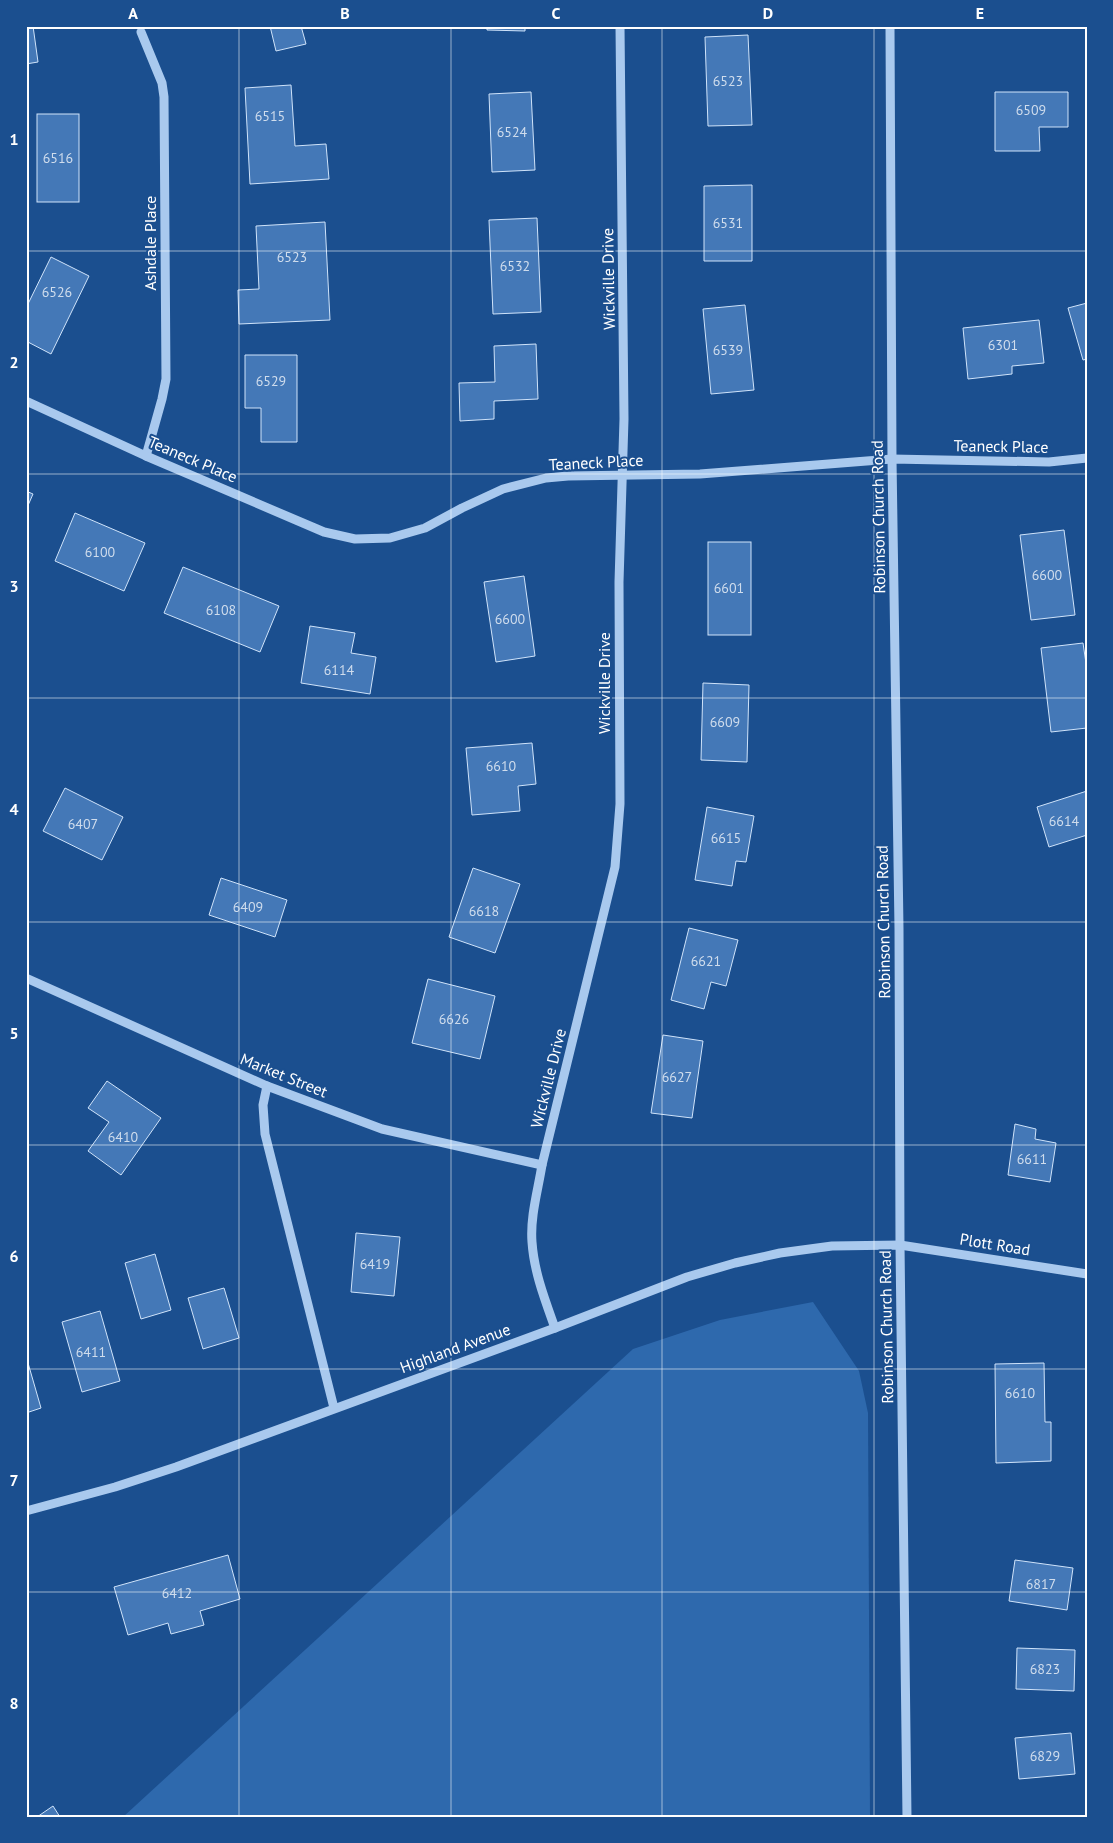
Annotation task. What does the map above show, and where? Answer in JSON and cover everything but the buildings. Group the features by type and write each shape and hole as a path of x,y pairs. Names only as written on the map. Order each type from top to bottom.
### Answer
{"street":[{"name":"Wickville Drive","path":"554,1328 537,1274 532,1240 535,1206 542,1165 615,867 620,804 618,582 624,418 620,26"},
{"name":"Robinson Church Road","path":"890,26 892,460 908,1817"},
{"name":"Ashdale Place","path":"142,32 162,83 164,97 166,379 146,456"},
{"name":"Teaneck Place","path":"26,401 146,456 324,532 355,539 390,538 425,528 503,489 546,478 700,474 892,460 1049,462 1087,458"},
{"name":"Market Street","path":"26,978 267,1086 382,1130 542,1165"},
{"path":"267,1086 263,1105 265,1134 334,1408"},
{"name":"Plott Road","path":"900,1245 1087,1274"},
{"name":"Highland Avenue","path":"26,1511 124,1484 554,1328 687,1277 735,1263 832,1246 900,1245"}],"shaded area":[{"path":"813,1302 859,1371 868,1413 870,1817 123,1817 633,1349 720,1320"}]}
